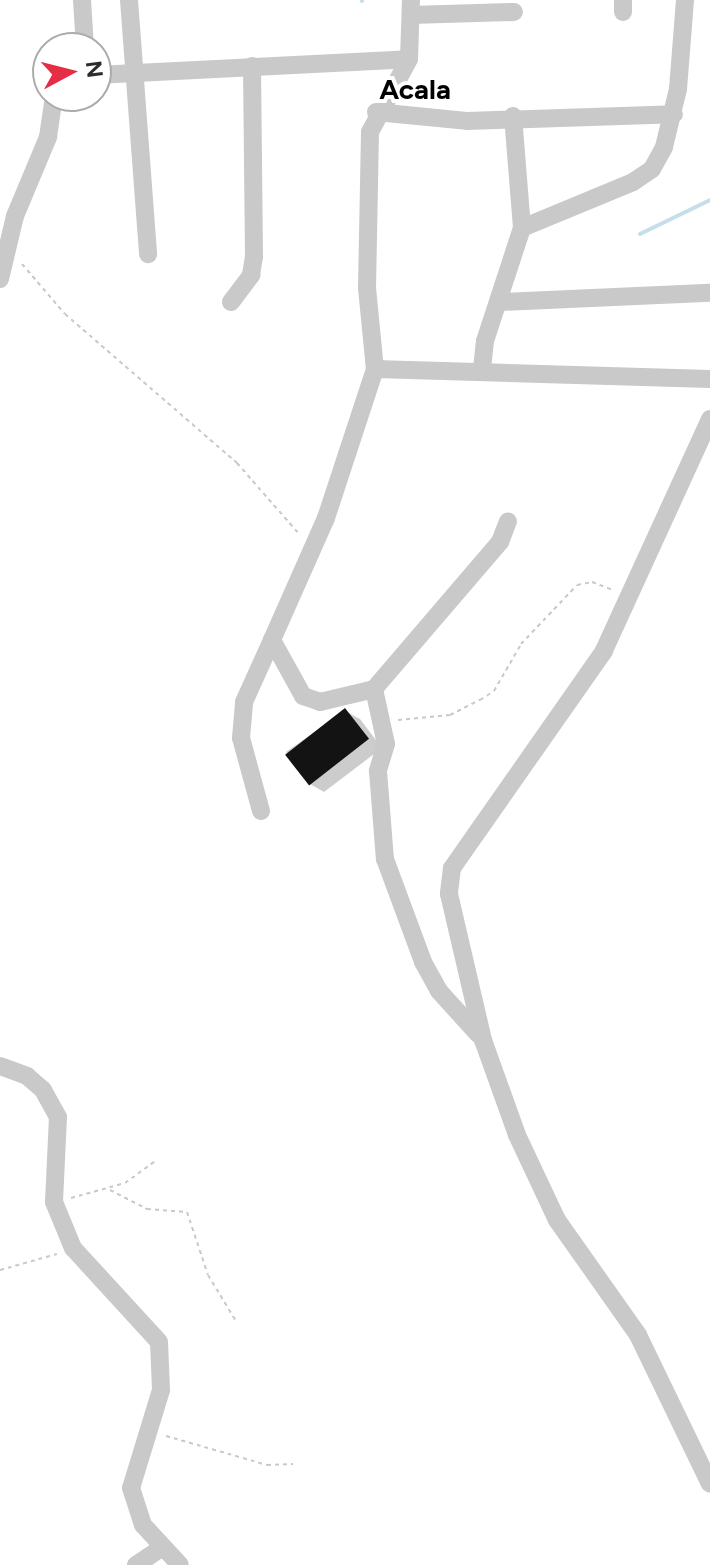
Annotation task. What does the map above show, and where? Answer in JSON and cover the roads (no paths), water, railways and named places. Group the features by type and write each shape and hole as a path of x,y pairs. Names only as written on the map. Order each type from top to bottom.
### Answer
{"street":[{"path":"82,0 84,32"},
{"path":"129,0 148,254"},
{"path":"522,228 652,169 674,114 685,0"},
{"path":"261,811 241,738 244,702 340,483 375,369 370,356 366,258 370,132 376,112 409,59 411,7 514,12"},
{"path":"112,73 409,59"},
{"path":"231,302 251,275 254,257 252,66"},
{"path":"0,279 6,246 48,137 52,112"},
{"path":"376,112 467,121 513,116 674,114"},
{"path":"482,369 485,341 522,228 513,116"},
{"path":"500,302 710,293"},
{"path":"375,369 482,369 710,379"},
{"path":"710,419 604,651 452,868 453,929 483,1040 517,1135 557,1220 638,1335 710,1484"},
{"path":"272,640 303,696 320,702 374,689 500,542 508,521"},
{"path":"374,689 384,719 386,744 378,771 385,859 423,962 439,991 483,1040"},
{"path":"0,1066 27,1076 43,1090 58,1117 54,1202 73,1248 159,1342 161,1390 131,1488 143,1525 180,1565"},
{"path":"136,1565 163,1547"}],"waterway":[{"path":"640,234 710,200"}],"district":[{"name":"Acala","path":"415,89"}]}
